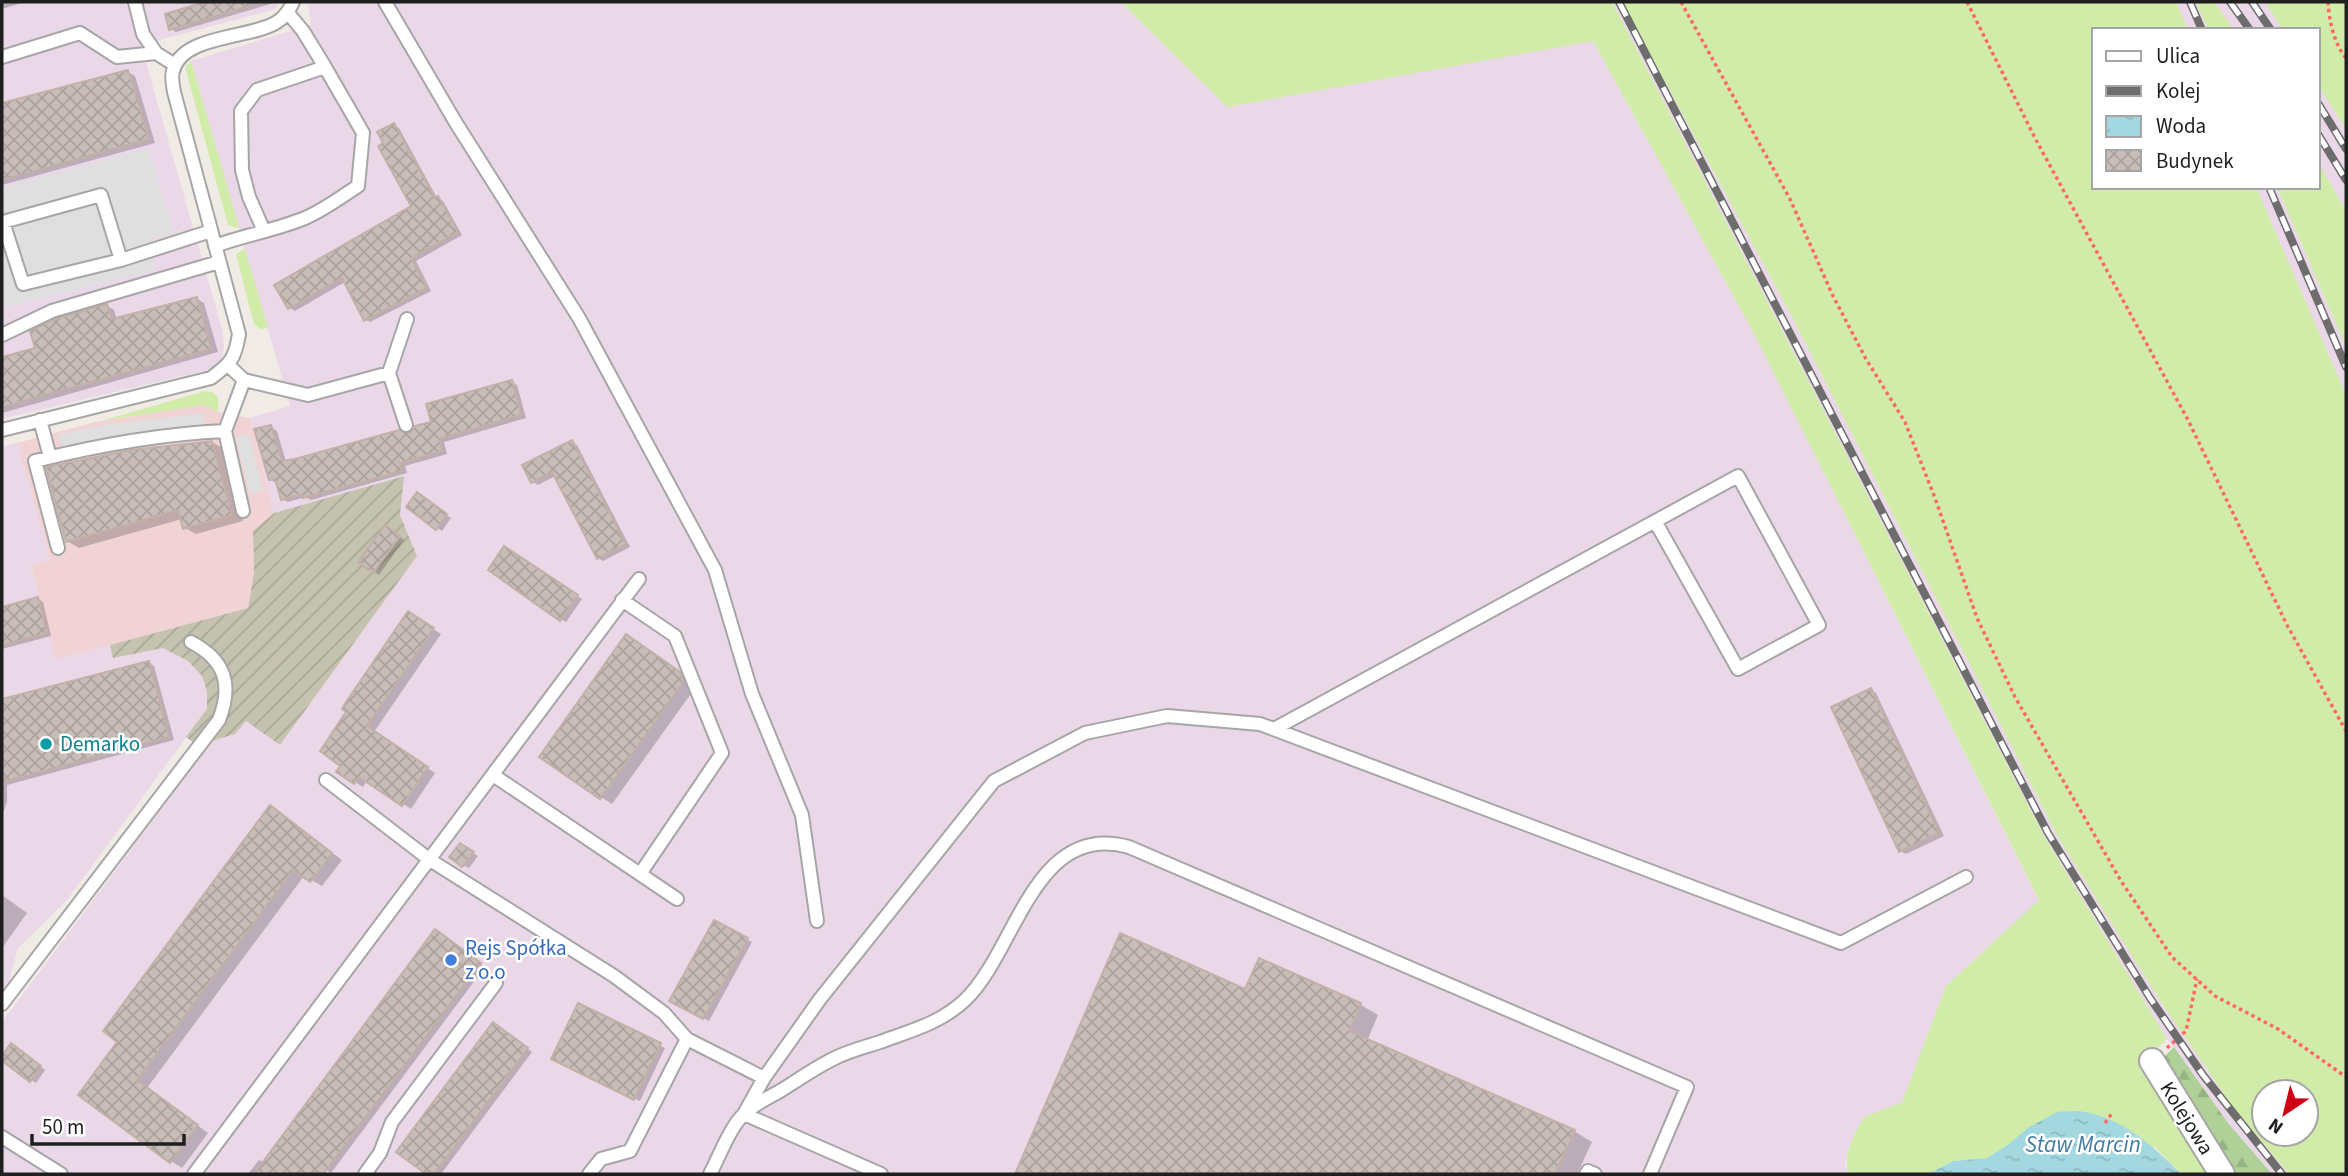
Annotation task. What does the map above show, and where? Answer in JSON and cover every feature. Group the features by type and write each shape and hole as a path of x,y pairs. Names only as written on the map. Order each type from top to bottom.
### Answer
{"street":[{"name":"Kolejowa","path":"2152,1061 2222,1174"}],"lane":[{"path":"135,2 143,34 156,53 176,65"},
{"path":"385,2 456,123 579,318 715,570 752,694 802,815 817,921"},
{"path":"2,430 211,378 236,355 239,334 219,262 174,92 172,72 178,60 196,45 275,24 291,8 363,134 358,186 307,217 215,246"},
{"path":"2,58 80,33 117,57 156,53"},
{"path":"264,231 249,197 242,170 241,111 257,90 325,66"},
{"path":"121,260 101,195 3,222 23,284 121,260 211,231"},
{"path":"2,335 52,311 219,262"},
{"path":"406,425 389,373 407,318"},
{"path":"228,365 244,380 308,395 389,373"},
{"path":"243,511 225,431 244,380"},
{"path":"40,420 50,457"},
{"path":"58,548 35,461 106,443 194,432 225,431"},
{"path":"1274,729 1738,475 1819,625 1738,669 1655,521"},
{"path":"194,1174 639,579"},
{"path":"622,600 675,636 723,753 640,874"},
{"path":"2,1004 219,720 225,707 226,691 222,670 214,657 191,642"},
{"path":"710,1174 764,1078 820,999 994,780 1085,733 1167,716 1260,724 1841,943 1966,877"},
{"path":"493,775 677,899"},
{"path":"326,780 430,860 614,976 664,1013 687,1039 764,1078"},
{"path":"744,1114 835,1058 927,1025 951,1013 992,968 1026,901 1056,863 1069,853 1090,845 1111,842 1688,1087 1650,1174"},
{"path":"365,1174 380,1153 392,1122 496,983"},
{"path":"589,1174 601,1159 630,1151 687,1039"},
{"path":"744,1114 881,1174"},
{"path":"2,1137 61,1174"},
{"path":"1586,1174 1588,1171 1595,1174"}],"path":[{"path":"1681,2 1790,199 1860,349 1905,422 1977,618 2015,697 2121,881 2172,957 2214,996 2278,1030 2346,1077"},
{"path":"1967,2 2035,138 2188,420 2287,625 2346,730"},
{"path":"2328,2 2340,51 2346,58"},
{"path":"2152,1061 2186,1031 2197,979"},
{"path":"2105,1123 2113,1112"}],"shaded area":[{"path":"2,2 278,2 276,9 141,45 222,329 224,346 217,365 207,370 2,419"},
{"path":"308,2 1121,2 1228,107 1592,40 1751,328 2039,901 1946,986 1902,1103 1864,1117 1850,1143 1845,1164 1849,1174 2,1174 2,1022 212,741 235,734 246,720 280,745 417,556 400,515 403,476 274,513 250,418 290,406 191,61 311,25"},
{"path":"1612,2 1622,2 1790,313 2059,839 2159,999 2250,1128 2250,1148 2267,1148 2289,1174 2272,1174 2228,1123 2167,1039 2044,836"},
{"path":"2176,2 2196,2 2207,28 2187,28"},
{"path":"2214,2 2265,2 2282,28 2233,28"},
{"path":"2320,88 2346,129 2346,211 2320,166"},
{"path":"148,148 174,234 148,241 156,270 5,307 2,295 2,188"},
{"path":"2257,189 2278,189 2346,347 2346,395"},
{"path":"203,405 218,412 250,418 274,513 253,531 254,573 248,608 55,660 31,565 50,560 17,443 95,422"},
{"path":"203,413 204,426 106,439 63,449 58,435 103,425"},
{"path":"249,434 263,491 250,494 236,437"},
{"path":"17,443 50,560 31,566 55,659 110,645 114,658 163,648 188,661 203,676 207,691 207,709 67,900 18,948 8,984 2,990 2,447"},
{"path":"404,476 400,515 417,556 280,745 246,721 235,734 212,741 204,751 186,737 207,709 207,691 202,676 188,661 163,648 113,658 110,645 248,608 254,573 253,531 274,513"}],"green space":[{"path":"1121,2 1612,2 2044,836 2167,1039 2142,1063 2212,1174 2181,1174 2155,1147 2009,1144 1987,1158 1953,1161 1928,1174 1849,1174 1848,1152 1864,1117 1902,1102 1946,986 2039,900 1751,328 1593,41 1227,107"},
{"path":"1622,2 2176,2 2187,28 2092,28 2092,189 2257,189 2346,395 2346,1174 2289,1174 2267,1148 2320,1148 2320,1078 2250,1078 2250,1128 2159,999 2059,839 1790,313"},
{"path":"2196,2 2214,2 2233,28 2207,28"},
{"path":"2265,2 2346,2 2346,129 2320,88 2320,28 2282,28"},
{"path":"191,61 239,227 236,228 228,225 185,67"},
{"path":"2320,166 2346,211 2346,347 2278,189 2320,189"},
{"path":"245,249 268,328 260,329 254,324 236,254"},
{"path":"205,391 218,397 218,412 203,405 101,421"},
{"path":"2174,1047 2228,1123 2272,1174 2228,1174 2161,1060"}],"water":[{"name":"Staw Marcin","path":"2082,1111 2113,1121 2149,1144 2181,1174 1928,1174 1953,1161 1987,1158 2029,1127 2057,1112"}],"building":[{"path":"205,2 250,2 250,6 169,30 165,14"},
{"path":"128,70 149,139 2,180 2,103"},
{"path":"394,123 435,198 438,196 458,232 411,258 427,288 364,321 342,278 288,309 274,285 411,206 378,146 383,143 377,132"},
{"path":"197,297 211,349 2,407 2,357 35,348 30,331 55,319 107,304 112,319"},
{"path":"512,380 521,415 439,439 442,451 400,463 402,471 303,498 302,494 281,500 275,479 269,480 254,429 271,425 282,461 295,459 399,430 409,433 415,426 431,422 426,404"},
{"path":"572,440 626,544 597,559 552,472 531,483 522,465"},
{"path":"212,441 232,515 183,529 178,510 66,542 46,467 131,450"},
{"path":"417,492 447,514 436,530 406,507"},
{"path":"385,525 400,536 373,573 358,562"},
{"path":"504,546 578,595 560,621 488,570"},
{"path":"38,597 47,633 2,645 2,607"},
{"path":"408,611 434,628 367,726 428,767 402,806 359,777 354,784 336,772 340,766 320,751 346,712 342,709 346,702"},
{"path":"626,634 680,672 684,681 600,799 539,757"},
{"path":"149,661 169,737 2,782 2,699"},
{"path":"1871,688 1939,833 1899,852 1831,707"},
{"path":"270,805 332,853 310,882 293,870 137,1080 198,1125 170,1163 78,1095 117,1042 103,1031"},
{"path":"460,843 474,852 462,867 449,857"},
{"path":"714,920 748,938 703,1019 669,1001"},
{"path":"435,929 481,963 323,1174 254,1174"},
{"path":"1120,933 1245,989 1259,958 1361,1003 1349,1031 1575,1130 1555,1174 1015,1174"},
{"path":"578,1003 661,1043 634,1100 551,1059"},
{"path":"493,1022 528,1048 434,1174 426,1174 396,1152"},
{"path":"11,1043 41,1066 30,1082 2,1061 2,1056"}],"railway":[{"path":"1619,2 2048,833 2150,998 2203,1075 2282,1174"},
{"path":"2190,2 2201,28"},
{"path":"2230,2 2249,28"},
{"path":"2252,2 2270,28"},
{"path":"2320,106 2346,149"},
{"path":"2320,137 2346,180"},
{"path":"2270,189 2346,367"}],"place":[{"name":"Demarko","path":"46,744"},
{"name":"Rejs Spółka z o.o","path":"451,960"}]}
